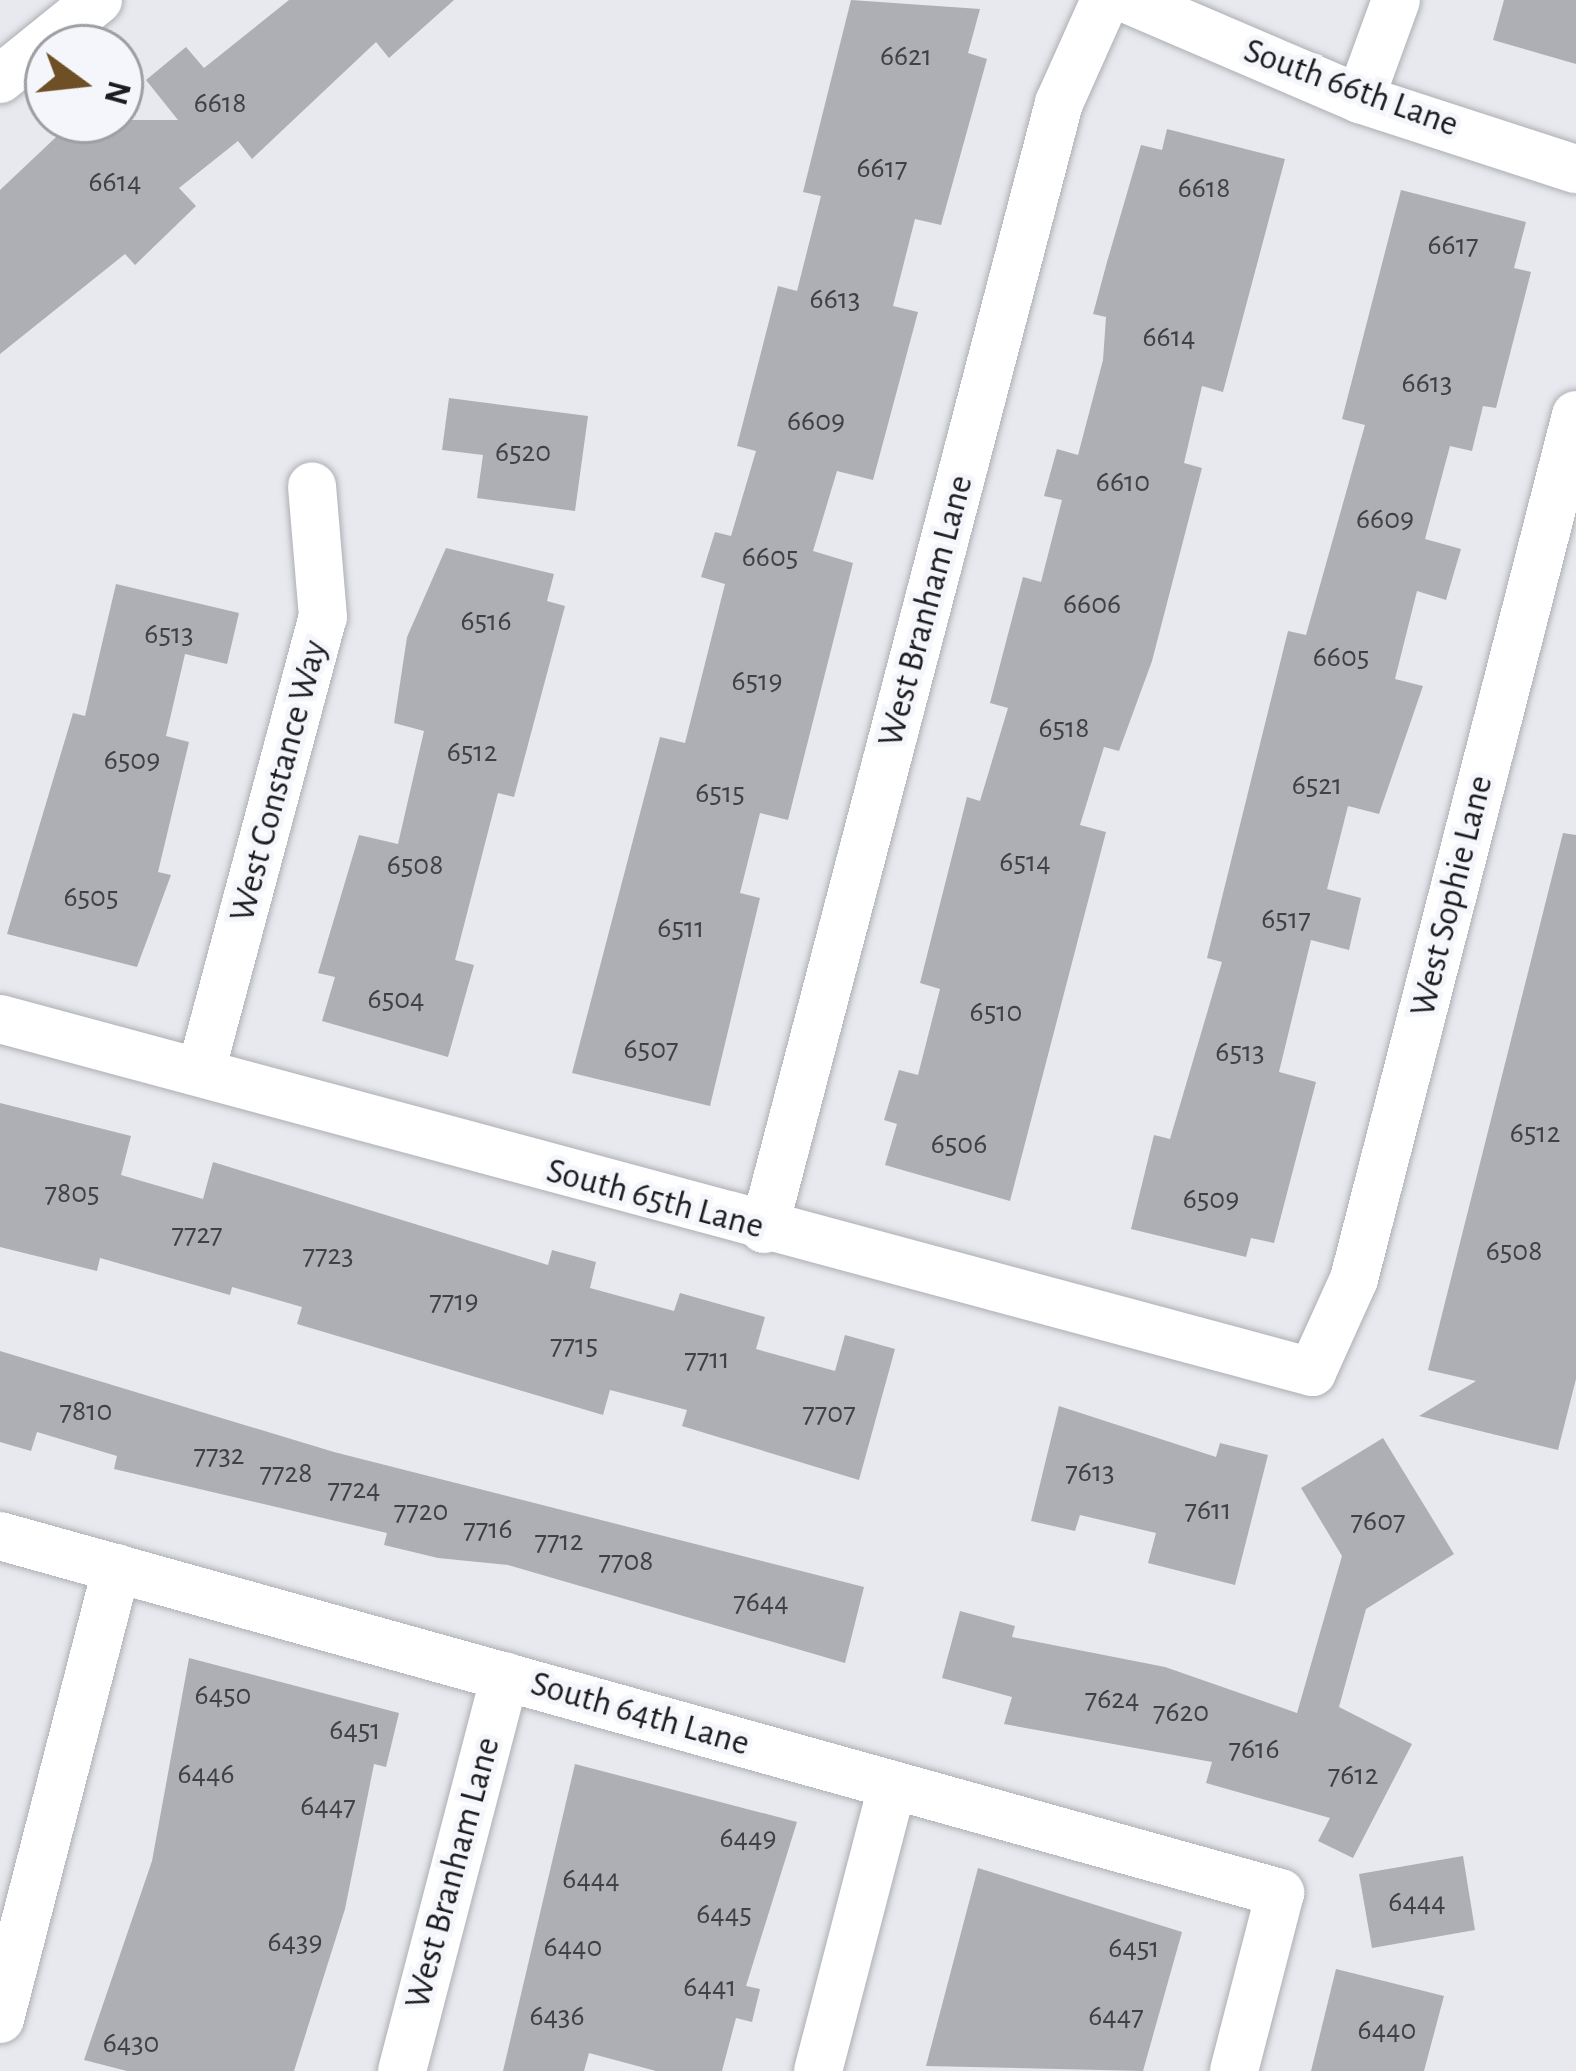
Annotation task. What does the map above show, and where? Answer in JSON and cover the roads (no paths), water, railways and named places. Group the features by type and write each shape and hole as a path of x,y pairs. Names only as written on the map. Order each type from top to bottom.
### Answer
{"street":[{"path":"0,79 98,0"},
{"name":"West Branham Lane","path":"764,1228 1059,103 1105,0"},
{"name":"South 66th Lane","path":"1130,0 1360,99 1576,169"},
{"path":"1360,99 1396,0"},
{"name":"West Sophie Lane","path":"1312,1372 1354,1279 1576,415"},
{"name":"West Constance Way","path":"201,1071 323,616 312,486"},
{"name":"South 65th Lane","path":"0,1019 1312,1372"},
{"name":"South 64th Lane","path":"0,1536 1280,1892 1234,2071"},
{"path":"0,2019 117,1568"},
{"name":"West Branham Lane","path":"402,2071 505,1676"},
{"path":"818,2071 892,1786"}]}
